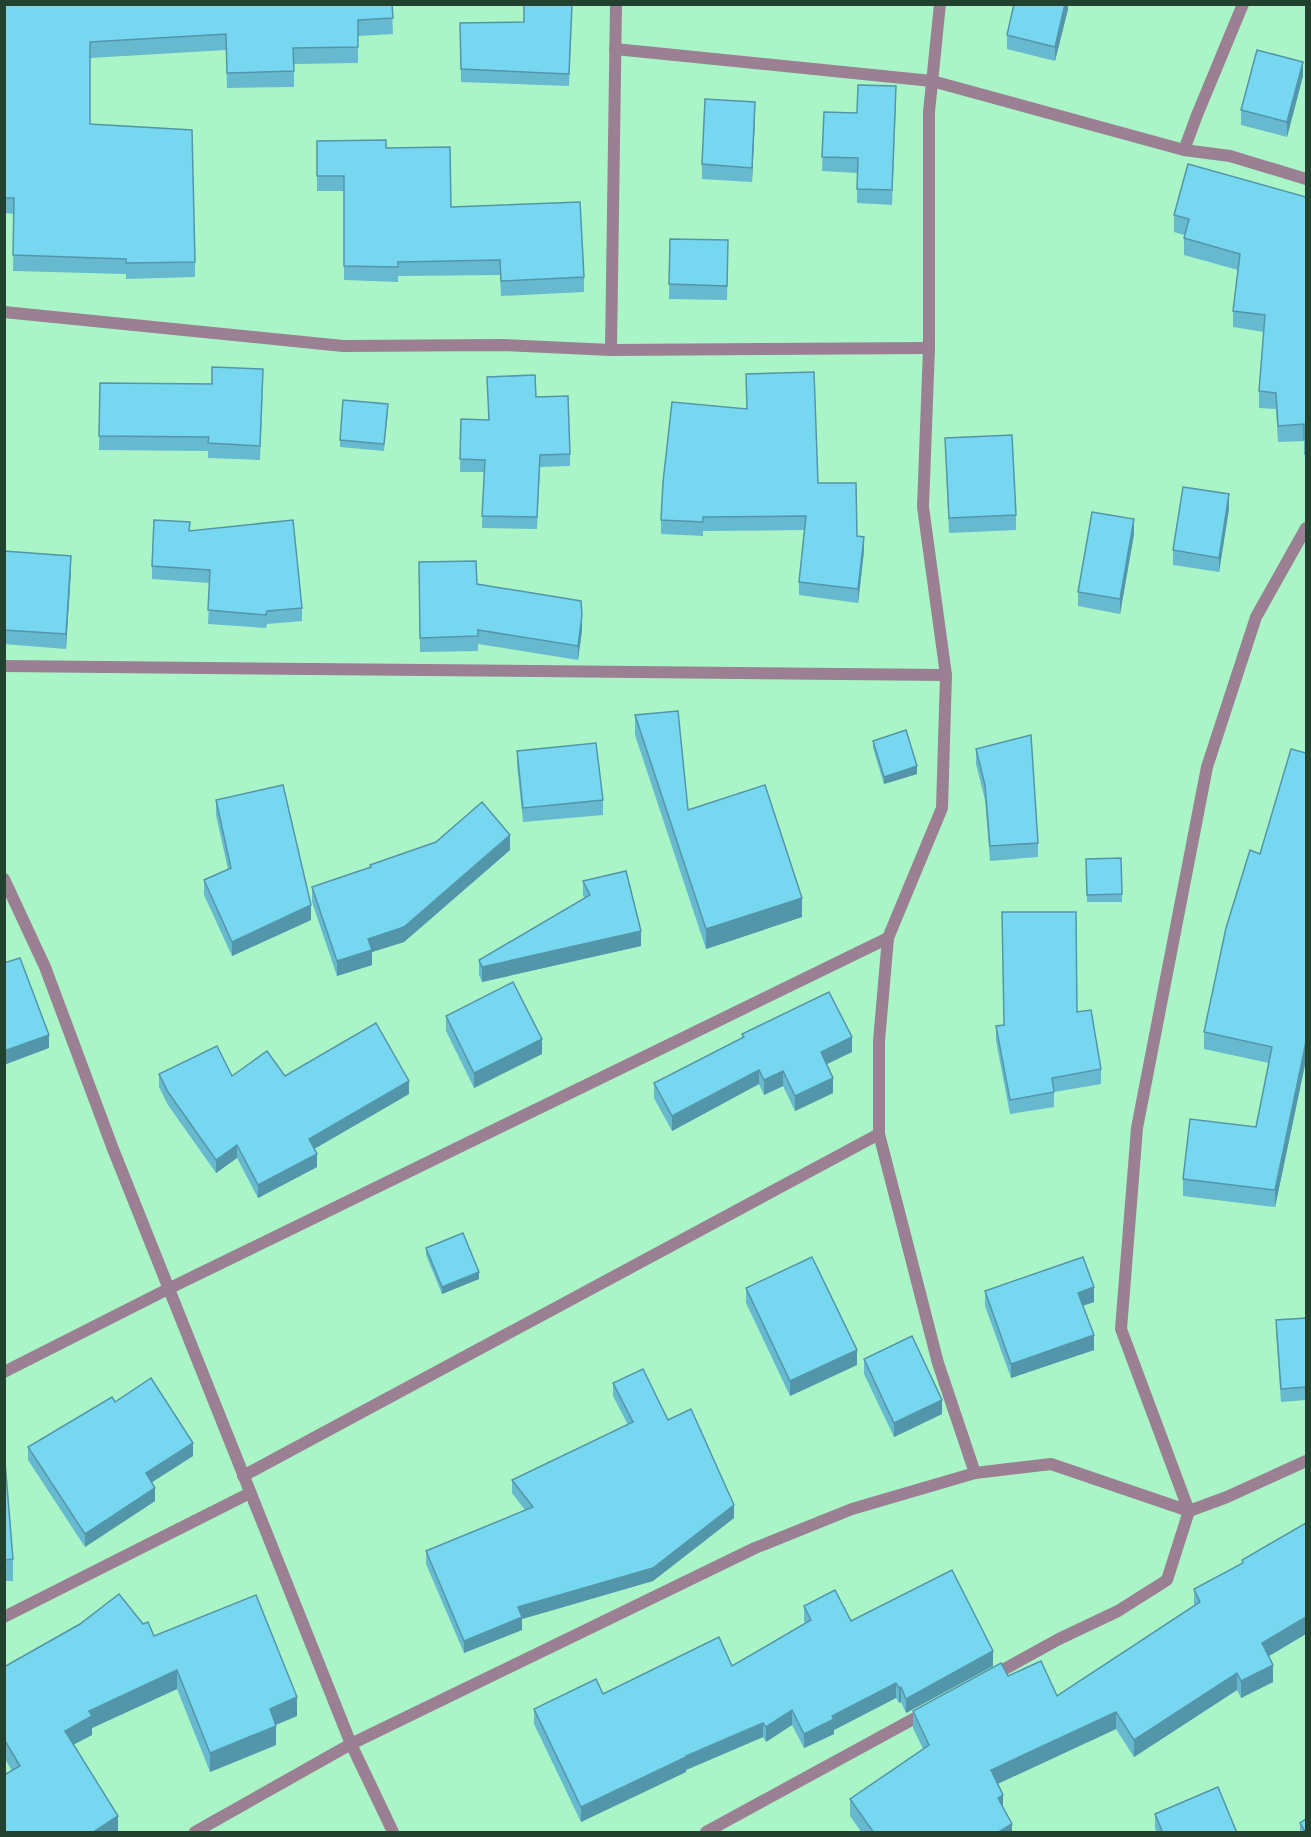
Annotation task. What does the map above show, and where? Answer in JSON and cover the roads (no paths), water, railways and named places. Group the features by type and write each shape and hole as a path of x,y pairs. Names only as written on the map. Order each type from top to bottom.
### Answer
{"street":[{"path":"611,350 616,4"},
{"path":"940,4 929,112 929,348 923,507 946,675 942,808 888,938 879,1041 879,1134 938,1363 975,1473"},
{"path":"1185,150 1243,4"},
{"path":"615,49 932,81 1185,150 1230,156 1306,179"},
{"path":"4,312 343,346 503,345 611,350 929,348"},
{"path":"976,1684 1059,1639 1118,1611 1167,1580 1189,1511 1121,1329 1137,1128 1207,767 1256,617 1306,528"},
{"path":"4,666 946,675"},
{"path":"4,879 45,967 113,1149 351,1744 393,1833"},
{"path":"4,1372 170,1288 888,938"},
{"path":"243,1476 879,1134"},
{"path":"195,1833 351,1744 755,1548 852,1509 975,1473 1052,1464 1189,1511 1227,1497 1306,1461"},
{"path":"4,1617 250,1493"},
{"path":"706,1833 935,1707"}]}
